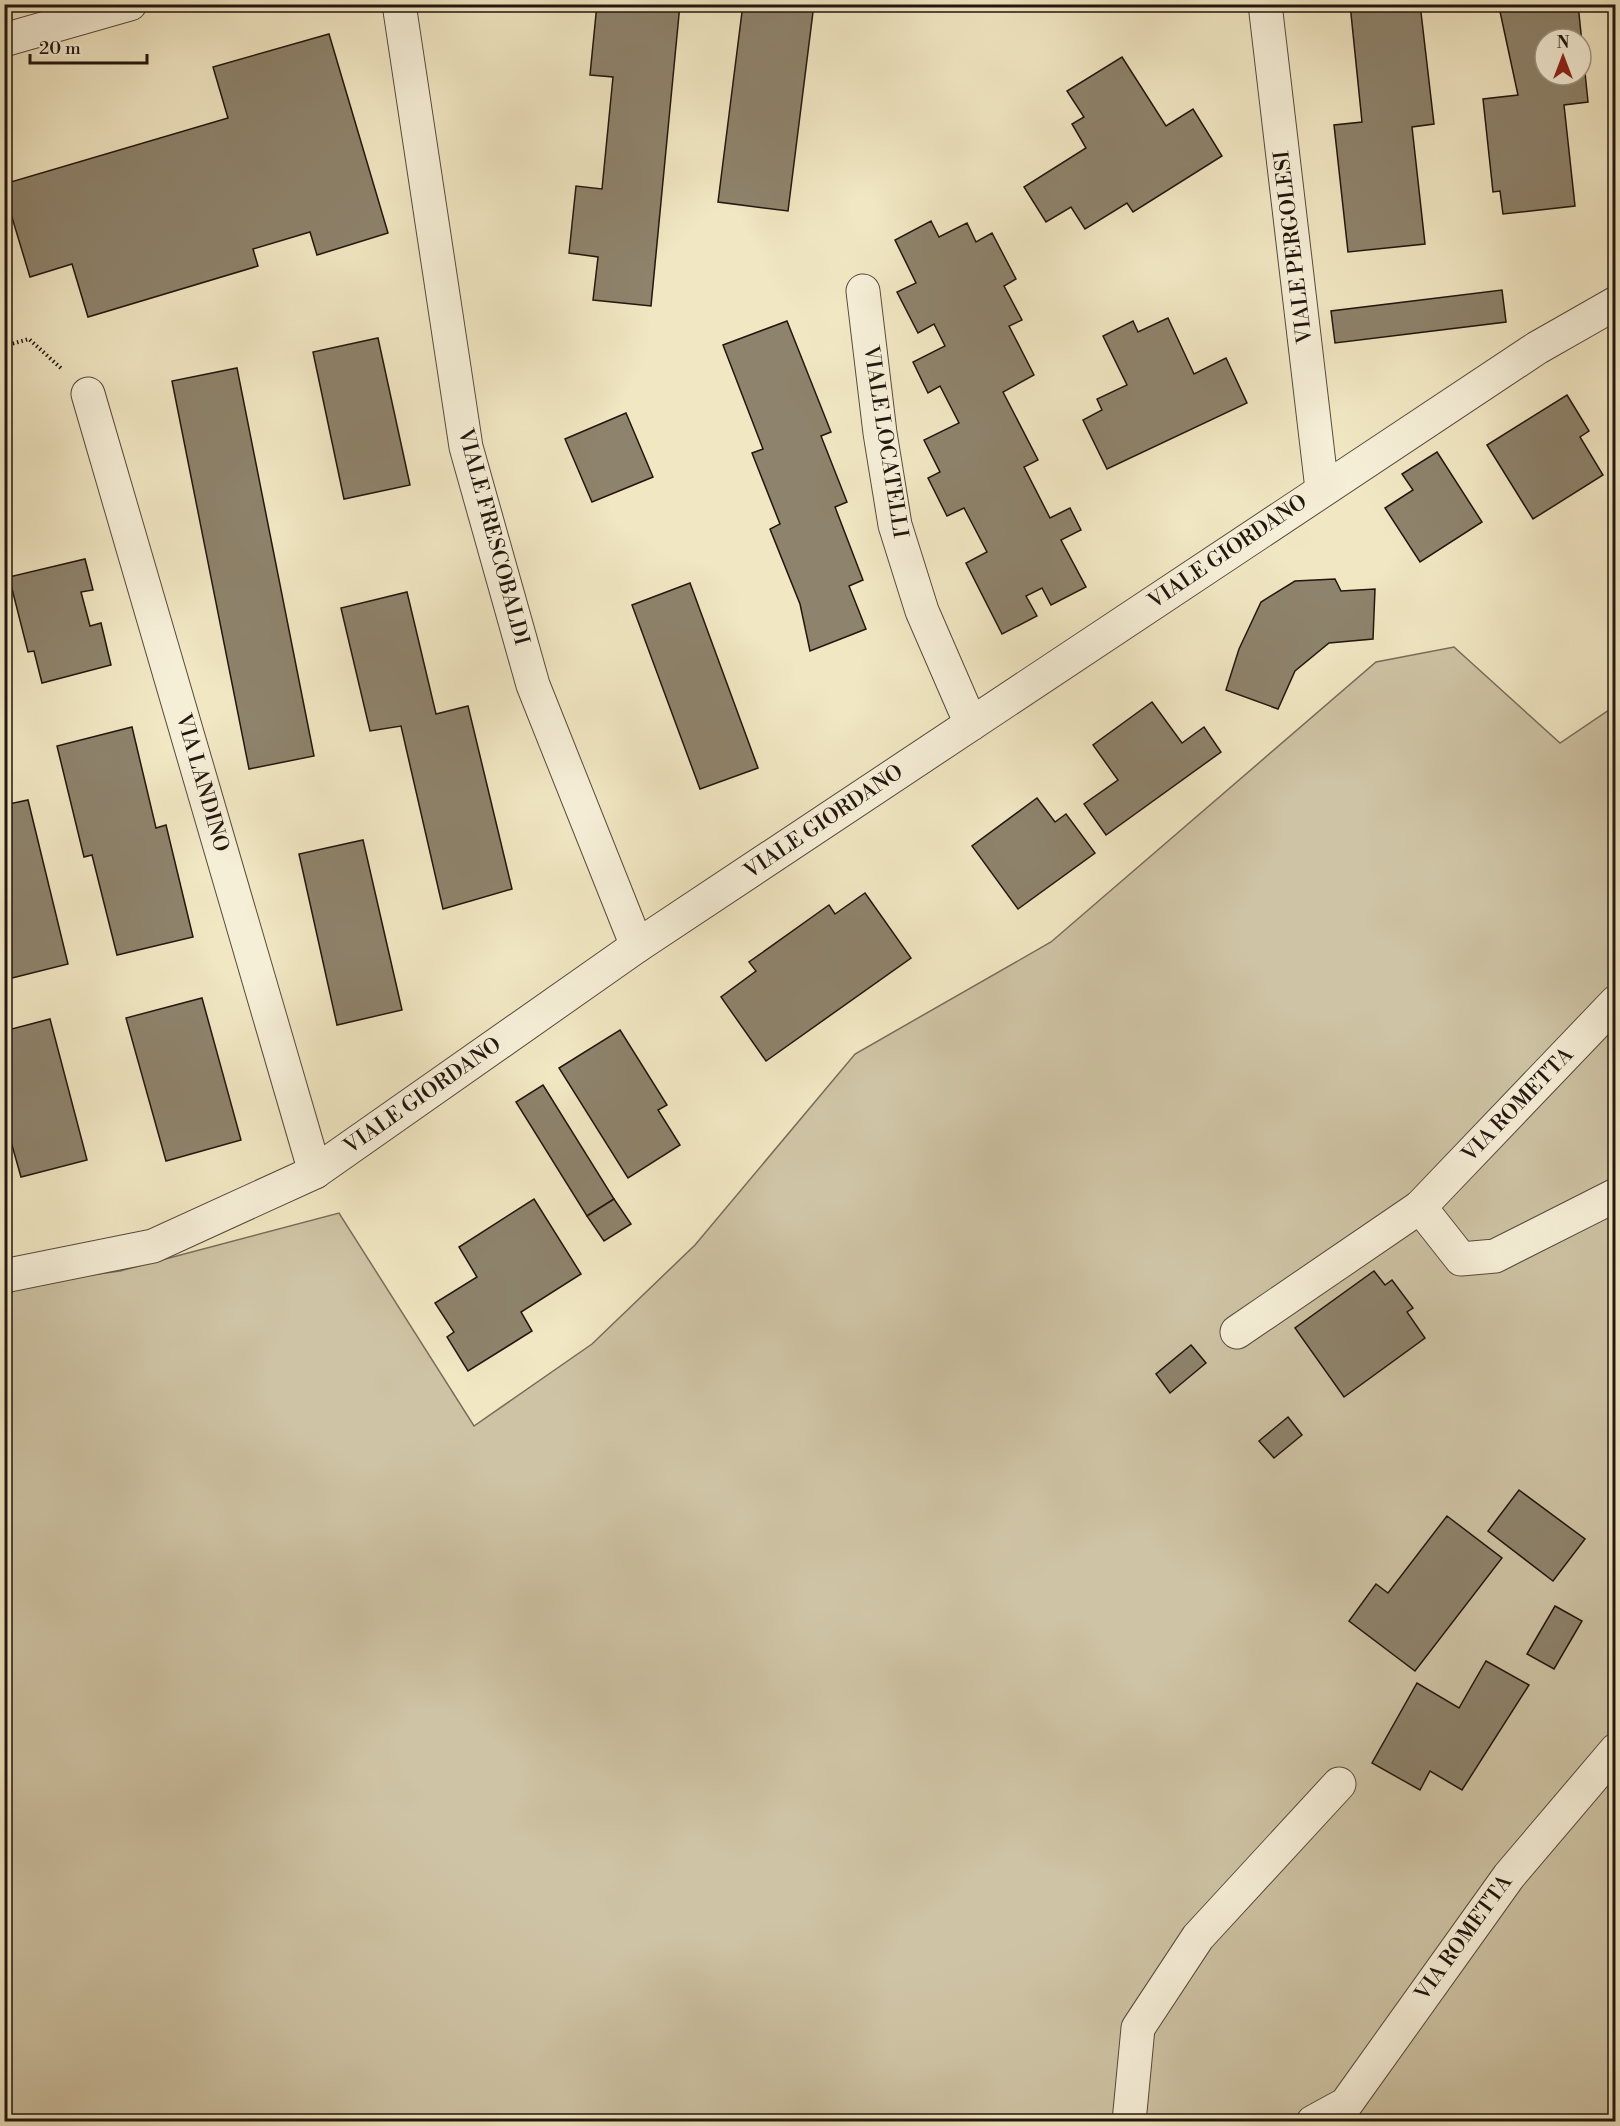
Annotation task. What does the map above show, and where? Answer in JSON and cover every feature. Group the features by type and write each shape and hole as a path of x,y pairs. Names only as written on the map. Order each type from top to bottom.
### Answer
{"street":[{"path":"4,40 130,4"},
{"name":"VIALE FRESCOBALDI","path":"399,4 466,447 533,685 637,946"},
{"name":"VIALE PERGOLESI","path":"1266,4 1322,489"},
{"name":"VIALE LOCATELLI","path":"862,291 880,433 895,525 922,611 971,724"},
{"name":"VIALE GIORDANO","path":"4,1276 153,1246 315,1172 637,946 1322,489 1537,348 1616,303"},
{"name":"VIA LANDINO","path":"88,394 315,1172"},
{"name":"VIA ROMETTA","path":"1237,1332 1420,1207 1616,1002"},
{"path":"1420,1207 1461,1259 1495,1256 1616,1195"},
{"name":"VIA ROMETTA","path":"1312,2121 1346,2104 1509,1876 1616,1750"},
{"path":"1129,2121 1138,2028 1197,1937 1339,1784"}],"path":[{"path":"4,346 29,339 88,394"}],"shaded area":[{"path":"1454,647 1560,743 1615,706 1615,2121 5,2121 4,1287 120,1271 339,1213 474,1426 592,1344 695,1245 855,1054 1051,942 1376,662"}],"building":[{"path":"597,4 680,4 651,306 593,300 598,257 569,253 576,186 602,189 613,77 590,75"},
{"path":"743,4 814,4 788,211 718,202"},
{"path":"1350,4 1420,4 1434,124 1412,127 1425,244 1348,252 1334,125 1362,122"},
{"path":"1506,4 1578,4 1580,27 1533,27 1533,87 1586,87 1588,102 1564,105 1575,206 1503,214 1500,191 1493,192 1483,99 1518,95 1499,7"},
{"path":"329,34 388,233 317,255 310,232 253,249 258,266 88,317 72,264 30,277 4,191 4,184 228,118 213,67"},
{"path":"1122,57 1166,126 1193,109 1222,156 1133,212 1127,203 1085,229 1071,207 1046,222 1024,187 1086,148 1072,124 1084,117 1067,91"},
{"path":"931,221 939,237 967,223 976,242 992,233 1016,279 1004,286 1022,320 1009,326 1034,375 1003,392 1038,460 1024,467 1050,518 1070,508 1081,530 1061,540 1086,587 1051,605 1042,588 1026,596 1037,616 1002,634 966,563 987,552 964,508 947,516 928,478 940,472 924,440 959,423 940,386 928,393 913,362 945,346 934,324 918,333 897,292 916,283 895,240"},
{"path":"1502,290 1506,322 1335,343 1331,311"},
{"path":"1168,318 1194,374 1226,358 1247,403 1107,469 1083,420 1102,410 1097,399 1127,385 1103,336 1133,321 1138,332"},
{"path":"787,321 831,432 821,436 847,502 835,507 863,580 849,586 866,629 810,651 800,604 770,529 780,524 752,453 763,449 723,345"},
{"path":"378,338 410,485 344,499 313,352"},
{"path":"237,368 314,756 249,769 172,381"},
{"path":"1567,395 1589,431 1580,437 1603,475 1533,519 1487,445"},
{"path":"626,413 653,477 592,502 565,439"},
{"path":"1437,452 1482,522 1420,562 1385,508 1413,490 1402,474"},
{"path":"85,559 93,590 81,592 90,626 101,623 111,665 42,683 34,651 28,652 9,577"},
{"path":"1335,579 1341,591 1375,589 1373,639 1329,643 1295,671 1278,709 1226,690 1239,649 1261,602 1295,581"},
{"path":"690,583 758,768 700,789 632,605"},
{"path":"407,592 436,714 468,706 512,889 443,909 401,726 370,731 341,608"},
{"path":"1152,702 1182,743 1204,727 1221,752 1106,835 1084,804 1118,780 1093,745"},
{"path":"132,727 156,828 166,825 193,937 117,955 92,855 84,857 57,746"},
{"path":"1037,798 1055,822 1066,814 1095,853 1018,909 972,846"},
{"path":"28,800 68,964 4,980 4,805"},
{"path":"363,840 402,1010 337,1025 299,854"},
{"path":"865,893 911,958 766,1061 721,997 756,971 749,962 829,905 835,914"},
{"path":"202,998 241,1140 166,1161 126,1018"},
{"path":"50,1019 87,1160 21,1177 4,1117 4,1031"},
{"path":"620,1030 667,1105 658,1110 680,1145 628,1178 559,1068"},
{"path":"543,1085 614,1199 587,1216 516,1102"},
{"path":"534,1199 581,1274 521,1312 532,1331 468,1371 447,1337 454,1332 435,1303 477,1277 459,1247"},
{"path":"614,1199 631,1224 604,1241 587,1216"},
{"path":"1374,1271 1385,1285 1392,1280 1413,1308 1407,1312 1425,1338 1344,1397 1295,1328"},
{"path":"1191,1345 1206,1363 1170,1393 1156,1374"},
{"path":"1288,1417 1302,1435 1274,1458 1259,1441"},
{"path":"1519,1490 1585,1539 1553,1581 1488,1531"},
{"path":"1447,1516 1502,1558 1415,1671 1349,1621 1376,1584 1388,1593"},
{"path":"1555,1606 1582,1621 1554,1669 1527,1654"},
{"path":"1486,1661 1529,1685 1462,1790 1430,1771 1420,1790 1372,1763 1417,1683 1459,1708"}]}
